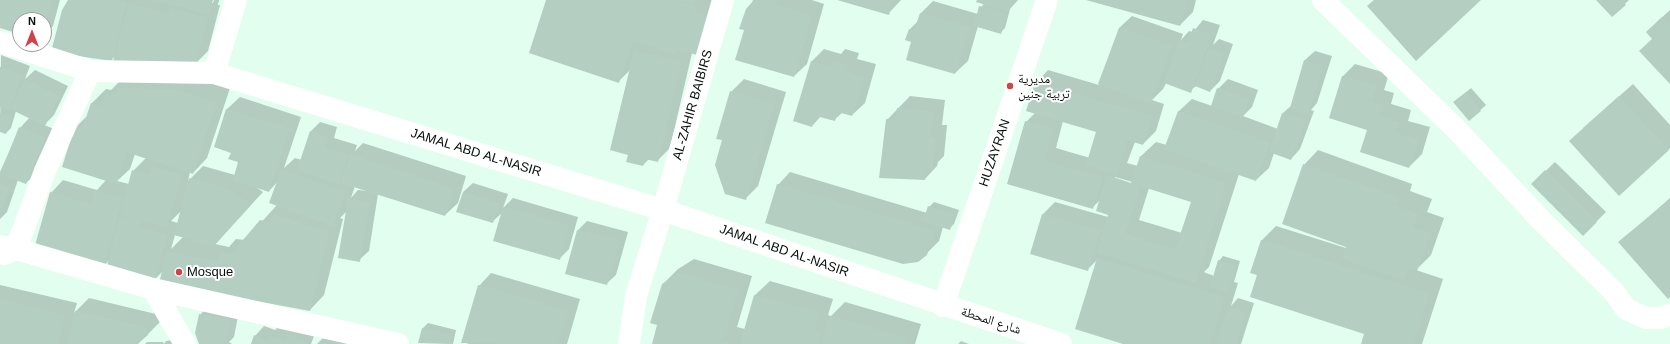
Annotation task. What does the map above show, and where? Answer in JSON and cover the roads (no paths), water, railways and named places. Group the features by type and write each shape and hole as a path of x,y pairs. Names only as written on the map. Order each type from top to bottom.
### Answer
{"street":[{"path":"214,73 236,0"},
{"name":"AL-ZAHIR BAIBIRS","path":"629,344 636,296 663,210 723,0"},
{"name":"HUZAYRAN","path":"943,306 1047,0"},
{"path":"1323,0 1457,130 1540,220 1614,292 1626,309 1646,318 1661,318 1670,315"},
{"name":"JAMAL ABD AL-NASIR","path":"0,42 90,70 214,73 663,210 943,306"},
{"path":"90,70 45,171 5,250 154,289 398,344"},
{"path":"154,289 185,344"},
{"name":"شارع المحطة","path":"943,306 1061,344"}],"place":[{"name":"مديرية تربية جنين","path":"1010,86"},
{"name":"Mosque","path":"179,272"}]}
